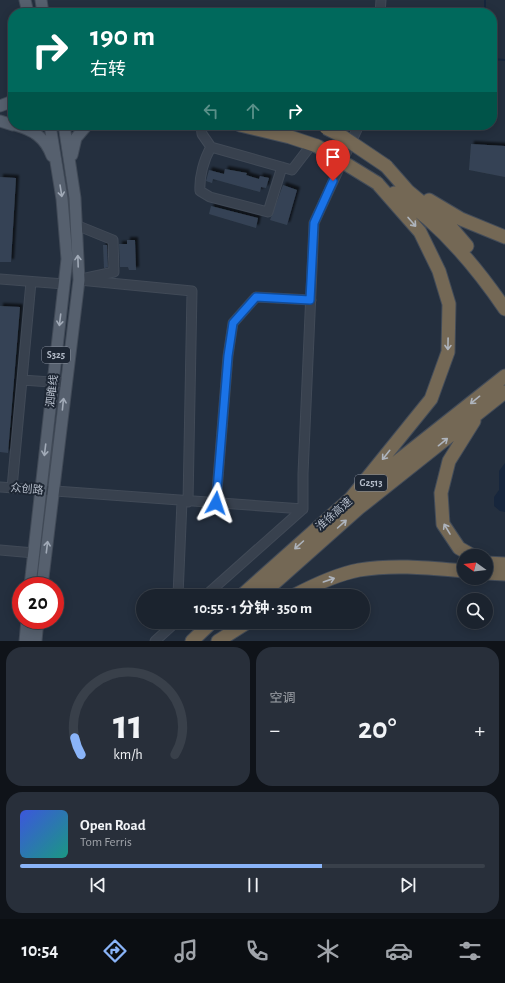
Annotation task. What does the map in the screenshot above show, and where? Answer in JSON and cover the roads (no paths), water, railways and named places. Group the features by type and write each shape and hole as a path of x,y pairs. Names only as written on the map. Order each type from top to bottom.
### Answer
{"highway":[{"path":"261,130 314,145 401,198 449,239 505,296"},
{"path":"329,130 340,135 386,166 424,196 449,212 461,219 505,237"},
{"path":"386,166 408,190 450,225 489,279 505,309"},
{"path":"351,498 430,400 448,352 449,304 440,271 420,232 377,183"},
{"name":"淮徐高速","path":"249,589 351,498 505,376"},
{"name":"淮徐高速","path":"268,589 359,508 505,392"},
{"path":"461,549 443,524 441,493 449,461 480,412"},
{"path":"493,563 505,564"},
{"path":"306,589 359,570 414,567 457,570"},
{"path":"493,573 505,574"},
{"path":"192,641 205,629"},
{"path":"211,641 224,629"},
{"path":"218,641 237,629"}],"main road":[{"path":"27,130 38,134 49,148 58,170"},
{"name":"泗睢线","path":"31,577 67,259 62,200 51,130"},
{"name":"泗睢线","path":"43,577 65,383 79,280 76,225 65,130"},
{"path":"71,173 74,142 83,130"},
{"path":"25,641 26,629"},
{"path":"36,641 37,629"}],"street":[{"path":"201,130 202,134 212,147 292,170 314,145"},
{"path":"213,589 303,509 303,474 314,223 357,130"},
{"path":"212,147 208,153 200,183 200,191 210,198 268,212 282,167"},
{"path":"76,225 113,240 114,272 79,280"},
{"path":"0,279 64,284"},
{"path":"79,280 192,292 185,502 179,589"},
{"path":"12,488 31,282"},
{"path":"216,503 228,356 233,323 256,297 310,300"},
{"path":"22,380 65,383"},
{"name":"众创路","path":"0,487 185,502 303,509"},
{"path":"0,550 34,553"},
{"path":"155,641 168,629"}],"water":[{"path":"505,463 505,512 500,511 494,506 494,497 499,490 499,471"}],"waterway":[{"path":"485,0 485,8"},
{"path":"497,59 505,60"}]}
